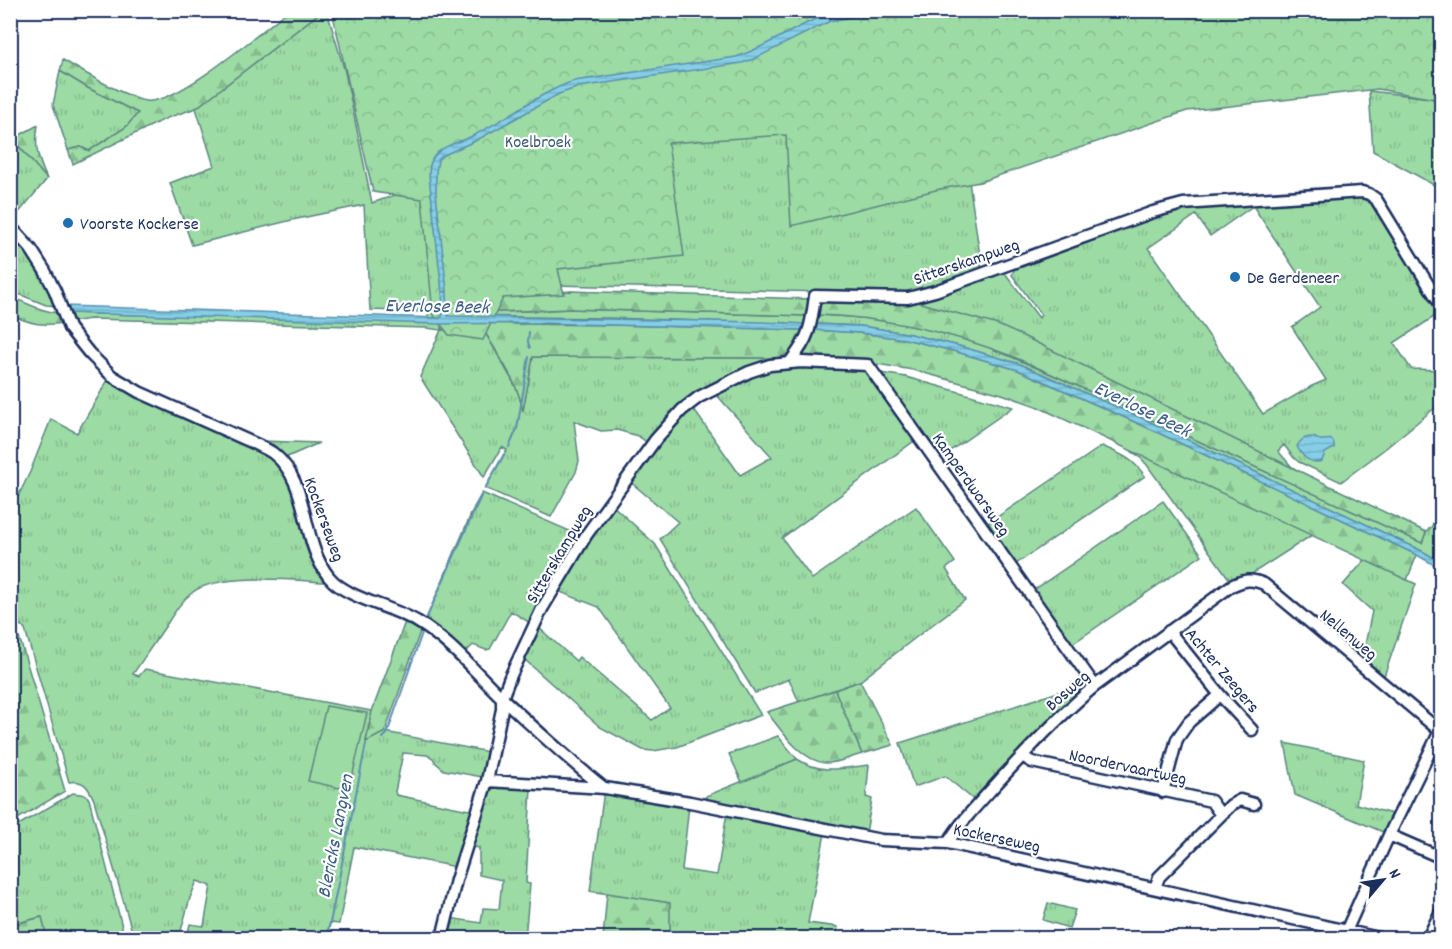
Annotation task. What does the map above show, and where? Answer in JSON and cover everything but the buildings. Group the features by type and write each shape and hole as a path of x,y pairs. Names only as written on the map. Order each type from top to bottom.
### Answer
{"street":[{"name":"Sitterskampweg","path":"442,939 456,880 487,781 502,709 502,698 543,609 587,534 656,439 682,410 699,398 749,372 770,364 790,362 802,347 808,334 815,296 908,298 935,291 1153,212 1183,204 1362,192 1376,199 1442,307"},
{"name":"Kockerseweg","path":"10,226 31,249 45,271 69,328 89,354 112,376 139,392 274,454 293,479 319,562 329,577 342,589 410,617 430,629 502,698 605,788"},
{"name":"Kamperdwarsweg","path":"790,362 868,365 1095,686"},
{"name":"Nellenweg","path":"1231,586 1242,581 1255,580 1264,584 1441,729"},
{"name":"Bosweg","path":"948,843 958,826 1060,716 1095,686 1231,586"},
{"name":"Achter Zeegers","path":"1169,631 1252,730"},
{"path":"1163,792 1177,739 1189,722 1220,694"},
{"path":"1344,935 1389,835 1441,729"},
{"name":"Noordervaartweg","path":"1022,756 1032,762 1211,801 1221,815"},
{"name":"Kockerseweg","path":"487,781 605,788 690,802 880,840 948,843 1155,888 1344,935 1379,939"},
{"path":"1155,888 1159,877 1231,805 1240,800 1254,804"},
{"path":"1389,835 1442,858"},
{"path":"1428,939 1442,909"}],"green space":[{"path":"289,10 322,11 196,108 167,118 73,164 68,150 81,147 89,151 126,127 138,113 60,71 63,60 135,98 146,101 160,99 198,80"},
{"path":"322,11 327,11 345,72 372,203 430,185 439,318 428,318 428,312 370,310 364,205 192,245 170,183 214,166 196,108"},
{"name":"Koelbroek","path":"330,11 1441,11 1441,100 1378,89 1187,111 980,182 940,189 791,226 786,135 668,143 684,256 558,269 564,294 503,298 483,340 449,335 433,314 422,199 373,192 333,15"},
{"path":"60,71 138,113 126,127 89,151 81,147 68,150 53,105"},
{"path":"1369,91 1431,98 1441,103 1441,189 1373,151"},
{"path":"38,125 36,140 38,153 47,179 18,145 11,149 11,140"},
{"path":"783,132 969,181 982,270 939,287 903,294 556,285 554,248 664,137"},
{"path":"18,145 47,179 11,222 11,149"},
{"path":"1366,197 1376,206 1440,313 1394,343 1411,369 1441,370 1441,403 1341,482 1299,462 1284,445 1278,451 1297,470 1144,396 914,301 997,272 1005,273 1039,318 1041,315 1012,275 1014,270 1176,210 1201,206","holes":["1253,206 1320,307 1292,327 1326,380 1263,414 1148,248 1196,215 1210,236"]},
{"path":"10,232 31,255 58,306 46,305 11,291"},
{"path":"571,291 810,299 809,316 570,309 450,314 482,293 531,294"},
{"path":"11,297 41,309 60,313 63,323 36,324 11,315"},
{"path":"820,299 914,301 998,325 1426,532 1422,543 1014,357 966,340 918,327 843,316 818,315"},
{"path":"570,309 809,316 807,324 450,316 450,314"},
{"path":"68,313 447,323 442,330 486,334 517,389 523,409 533,357 778,358 738,373 706,389 648,443 638,436 617,430 601,431 574,421 579,461 576,472 551,517 485,488 507,450 502,447 484,477 420,377 441,330 91,319 70,322"},
{"path":"818,315 884,320 979,343 1422,543 1426,532 1432,526 1441,498 1441,562 1148,421 1020,364 906,333 861,326 816,324"},
{"path":"447,323 806,330 789,353 778,358 533,357 523,411 513,381 486,334 442,330"},
{"path":"814,330 905,339 1018,370 1146,427 1417,555 1407,580 1036,406 1002,394 913,370 799,356 809,343"},
{"path":"807,366 865,371 914,441 782,538 812,579 916,507 955,562 946,569 965,600 860,681 799,702 789,679 755,693 660,539 678,522 628,480 680,417 692,407 740,475 772,457 715,393 777,367"},
{"path":"874,372 906,377 1013,407 937,460"},
{"path":"109,378 135,397 265,452 281,466 290,479 309,545 324,582 256,579 220,582 204,586 181,603 133,674 139,676 145,669 372,711 366,741 385,732 489,752 482,777 444,770 427,755 403,753 396,795 474,811 456,867 354,847 339,924 330,923 325,938 187,938 190,924 204,926 211,886 197,881 179,938 134,938 94,800 85,785 74,781 69,782 25,629 11,622 11,511 30,472 51,419 77,433"},
{"path":"262,441 319,443 285,458"},
{"path":"1102,446 1121,454 1145,476 1013,566 984,526"},
{"path":"1131,451 1312,535 1250,575 1241,575 1230,580 1147,465"},
{"path":"482,493 579,535 546,589 530,623 511,611 490,649 486,650 473,645 465,653 426,619"},
{"path":"1163,501 1202,555 1069,646 1031,592"},
{"path":"610,503 655,544 761,715 677,747 653,751 643,750 600,727 524,659 537,626 576,661 579,657 652,720 670,708 599,607 555,590"},
{"path":"1365,560 1416,584 1382,682 1361,665 1372,611 1343,585"},
{"path":"405,622 422,626 385,732 366,742 372,711"},
{"path":"10,629 17,633 21,643 65,791 11,823"},
{"path":"860,681 893,745 862,754 835,690"},
{"path":"1086,683 1088,685 1067,702 975,801 945,776 914,787 900,743"},
{"path":"835,690 862,754 826,763 808,757 800,751 767,712"},
{"path":"326,706 367,713 349,790 308,781"},
{"path":"778,736 797,759 742,782 729,754"},
{"path":"1285,743 1364,760 1356,804 1392,814 1383,832 1295,795"},
{"path":"797,759 824,769 869,765 866,797 872,799 866,833 704,801 706,796"},
{"path":"497,786 531,788 526,883 530,884 525,938 446,938 450,918 481,923 483,908 499,909 502,880 479,875 479,848 470,846 483,804 491,790"},
{"path":"604,791 689,805 682,870 717,875 727,812 825,833 808,923 838,927 836,938 670,938 669,903 590,891"},
{"path":"73,793 86,795 89,799 125,938 47,938 41,917 11,925 10,830"},
{"path":"607,893 670,903 670,938 603,938"},
{"path":"1048,903 1075,910 1069,928 1043,920"},
{"path":"42,917 47,938 11,938 11,925"}],"water":[{"path":"844,10 885,11 830,21 742,63 579,87 559,94 477,140 442,156 438,160 436,172 436,193 447,291 442,292 429,175 433,158 444,148 482,131 547,93 574,81 736,57 830,14"},
{"path":"442,292 447,292 448,316 807,324 806,330 536,323 438,324 68,313 66,306 439,318 443,313"},
{"path":"816,324 861,326 906,333 1020,364 1148,421 1420,550 1441,562 1441,569 1417,555 1146,427 1018,370 905,339 814,330"},
{"path":"1313,437 1333,441 1334,448 1325,453 1322,461 1314,462 1307,459 1297,446 1303,439"}],"waterway":[{"name":"Blericks Langven","path":"529,332 530,348"},
{"name":"Blericks Langven","path":"509,447 517,429 529,357"},
{"name":"Blericks Langven","path":"485,489 504,454"},
{"name":"Blericks Langven","path":"427,617 481,496"},
{"name":"Blericks Langven","path":"383,738 387,734 423,630"},
{"name":"Blericks Langven","path":"328,933 366,744"}],"place":[{"name":"Voorste Kockerse","path":"68,223"},
{"name":"De Gerdeneer","path":"1235,277"}],"water label":[{"name":"Everlose Beek","path":"437,305"},
{"name":"Everlose Beek","path":"1143,408"}]}
